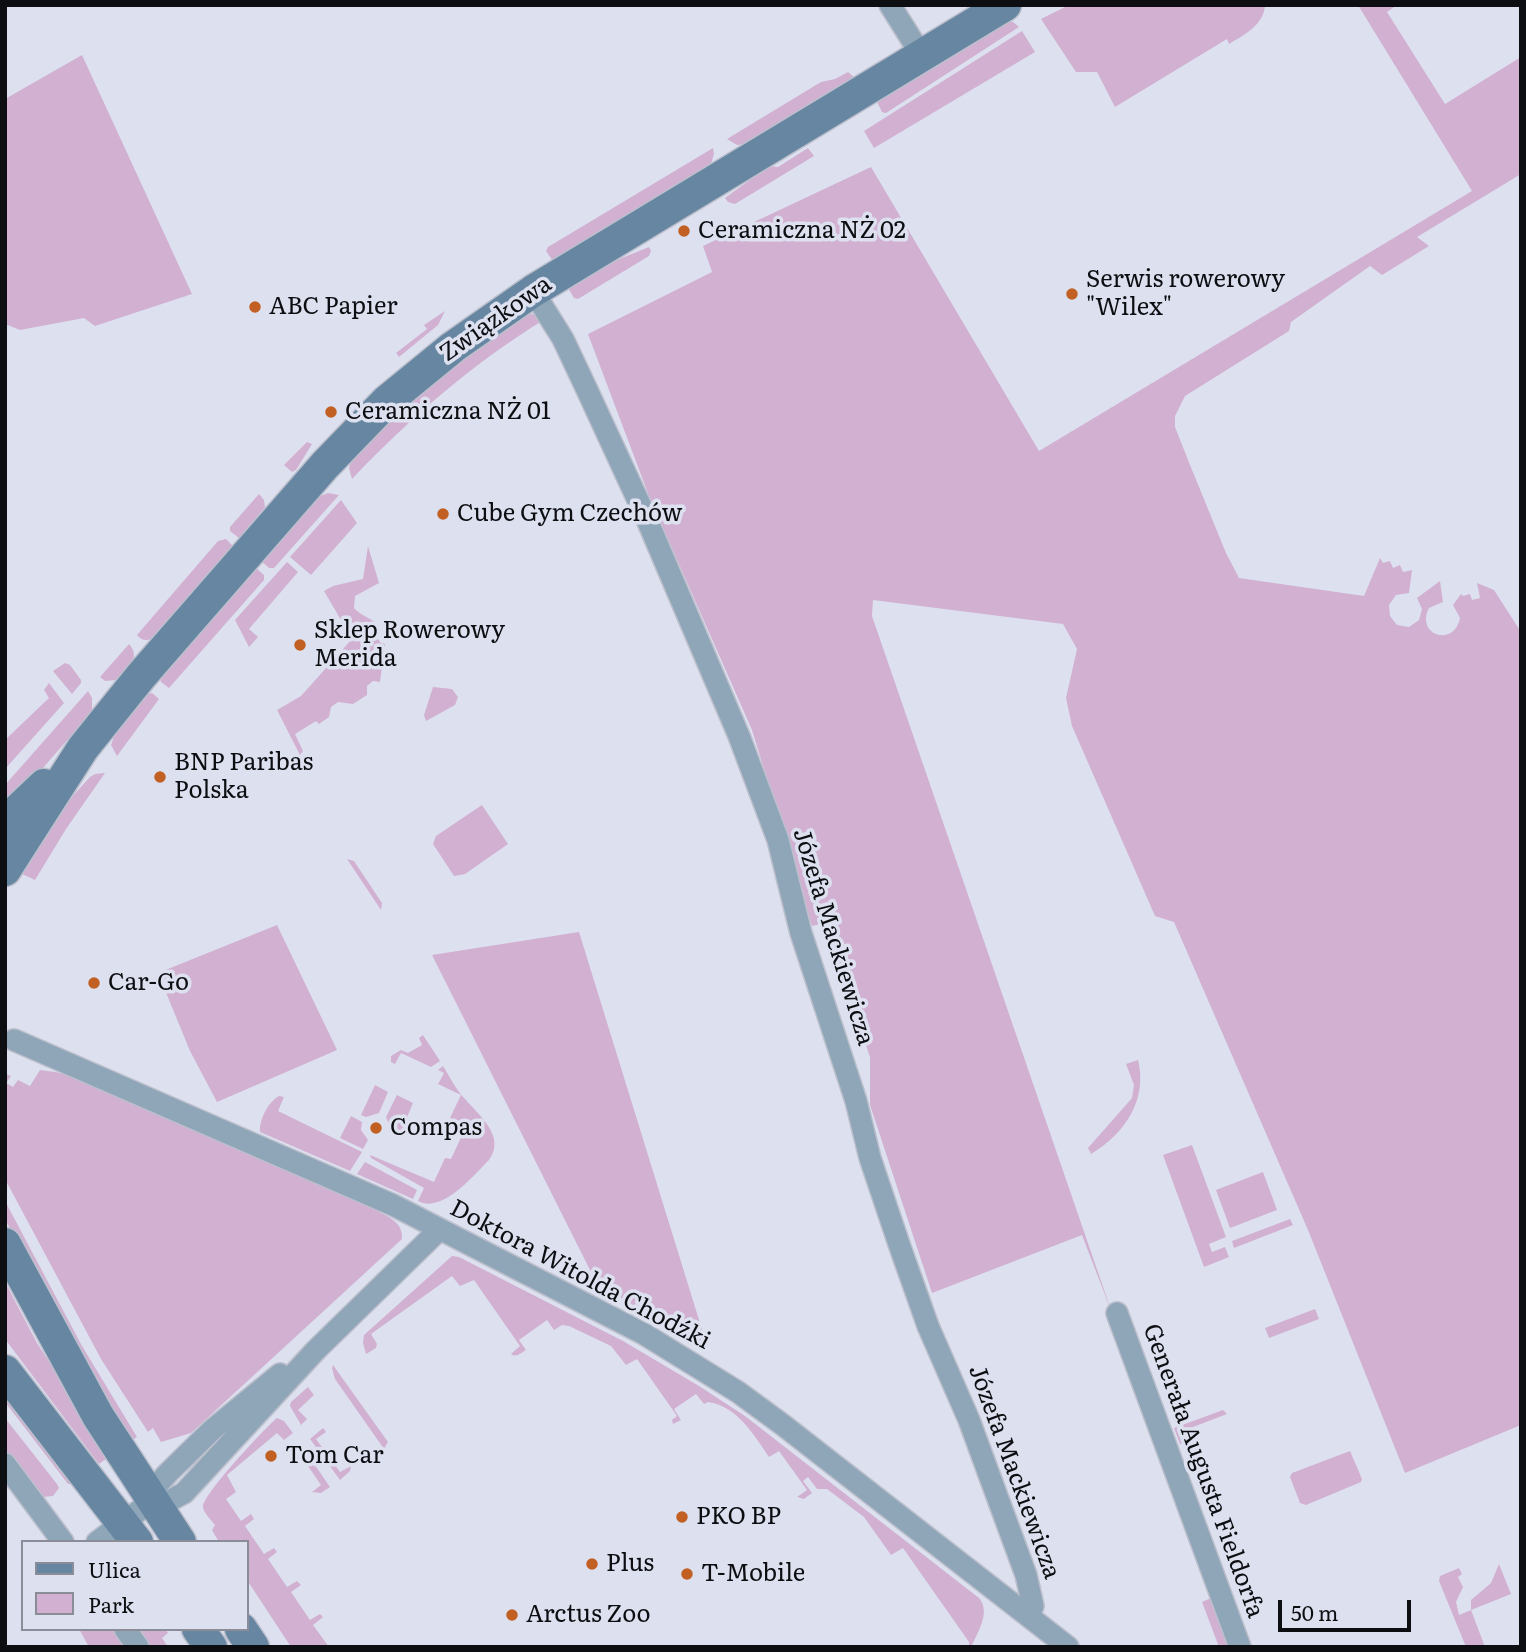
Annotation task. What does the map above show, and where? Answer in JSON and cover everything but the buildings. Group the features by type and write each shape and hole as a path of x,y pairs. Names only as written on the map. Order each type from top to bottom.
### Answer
{"street":[{"path":"890,5 922,55"},
{"name":"Związkowa","path":"5,870 83,748 161,652 387,401 453,347 533,291 1005,5"},
{"name":"Józefa Mackiewicza","path":"533,291 563,339 648,522 739,736 778,840 801,933 856,1101 870,1158 928,1326 970,1420 1032,1592 1033,1606 1028,1615"},
{"name":"Związkowa","path":"5,822 83,748"},
{"name":"Doktora Witolda Chodźki","path":"14,1040 393,1205 644,1334 728,1386 783,1425 1068,1647"},
{"path":"104,1540 130,1533 152,1502 157,1485 212,1430 273,1378 317,1350 439,1230"},
{"path":"5,1244 92,1405 179,1540"},
{"name":"Generała Augusta Fieldorfa","path":"1117,1314 1240,1647"},
{"path":"5,1371 130,1533"},
{"path":"5,1464 62,1540"},
{"path":"126,1631 138,1647"},
{"path":"199,1631 211,1647"},
{"path":"242,1631 253,1647"}],"green space":[{"path":"1069,5 1265,5 1261,18 1247,33 1229,44 1227,39 1115,107 1097,72 1076,72 1041,19"},
{"path":"1358,5 1397,5 1387,12 1445,104 1521,57 1521,174 1417,237 1429,246 1382,275 1370,266 1291,322 1289,331 1185,396 1175,416 1175,427 1226,553 1239,578 1364,596 1380,558 1383,563 1390,561 1393,568 1400,565 1403,572 1412,570 1409,593 1396,595 1389,605 1390,616 1397,625 1409,627 1419,620 1422,609 1417,598 1440,581 1443,602 1429,608 1427,625 1437,634 1451,633 1460,618 1453,605 1461,594 1470,594 1472,600 1480,598 1477,583 1494,590 1521,632 1521,1425 1405,1473 1308,1230 1174,922 1155,916 1072,726 1066,698 1077,649 1063,624 873,600 872,616 1112,1313 1082,1235 932,1293 870,1105 870,1057 825,923 812,926 752,730 649,496 588,334 712,272 703,246 871,167 1039,451 1472,191"},
{"path":"1004,22 1013,22 1019,27 886,113 882,112 876,100"},
{"path":"1022,31 1035,52 874,148 864,131"},
{"path":"82,55 192,294 95,326 84,318 20,330 5,324 5,99"},
{"path":"848,72 855,78 747,144 737,145 727,139 821,82"},
{"path":"713,148 711,164 553,261 546,251 548,247"},
{"path":"808,148 814,156 735,204 725,198 769,166 778,167"},
{"path":"649,247 649,256 578,299 574,298 568,288 607,264"},
{"path":"445,311 438,325 399,357 396,353 427,329 424,325"},
{"path":"526,313 537,315 542,321 490,356 442,394 352,479 349,468 351,460 371,439 435,382"},
{"path":"307,442 312,444 292,472 284,465"},
{"path":"328,493 339,495 274,568 269,568 261,561 318,497"},
{"path":"259,494 265,507 239,538 230,531 230,527"},
{"path":"341,500 357,523 311,575 290,557"},
{"path":"226,539 233,546 151,639 143,640 139,637 137,635 218,541"},
{"path":"368,546 379,583 355,596 354,608 379,626 377,638 385,644 380,682 373,681 367,686 367,695 353,704 338,702 331,707 329,717 319,724 316,721 295,734 303,751 300,755 277,710 301,696 352,639 324,591 333,586 363,579"},
{"path":"287,562 298,572 249,629 258,637 249,647 235,620"},
{"path":"256,568 264,575 264,580 169,688 161,682 160,675"},
{"path":"129,644 134,654 132,663 117,680 105,681 100,677"},
{"path":"65,663 70,665 81,680 72,694 53,671"},
{"path":"49,683 64,703 5,769 5,740 49,698 44,690"},
{"path":"433,687 452,689 458,697 455,705 426,721 424,715"},
{"path":"88,691 92,698 92,712 5,806 5,785"},
{"path":"152,693 159,699 117,756 111,745 115,734 147,694"},
{"path":"105,773 35,880 22,874 60,810 90,777"},
{"path":"482,805 508,844 465,874 454,876 433,844 436,836"},
{"path":"347,859 354,861 382,903 381,910"},
{"path":"277,925 337,1050 217,1102 190,1051 158,973"},
{"path":"579,932 708,1349 597,1284 432,955"},
{"path":"423,1035 440,1061 431,1067 401,1053 395,1064 391,1062 391,1056 401,1050 408,1053 422,1045 419,1038"},
{"path":"1138,1060 1140,1088 1131,1114 1114,1136 1091,1154 1088,1148 1132,1098 1134,1085 1126,1064"},
{"path":"443,1066 459,1092 489,1127 495,1143 489,1160 466,1183 447,1198 427,1204 418,1201 424,1188 370,1155 434,1182 445,1158 451,1159 464,1131 456,1127 458,1121 450,1118 461,1095 438,1084 444,1073 438,1070"},
{"path":"40,1070 91,1081 381,1208 379,1212 399,1225 402,1239 191,1433 161,1442 153,1428 148,1432 101,1359 5,1179 5,1073 11,1076 6,1083 13,1087 18,1080 30,1086"},
{"path":"375,1085 388,1092 379,1113 366,1117 361,1115"},
{"path":"397,1095 413,1103 403,1127 411,1131 409,1136 391,1129 386,1117"},
{"path":"279,1096 284,1097 278,1111 362,1152 350,1171 260,1132 265,1112"},
{"path":"351,1116 362,1122 361,1130 368,1140 363,1149 340,1138"},
{"path":"1192,1145 1226,1237 1209,1244 1212,1252 1225,1247 1229,1257 1204,1267 1163,1155"},
{"path":"365,1162 417,1190 413,1199 357,1174"},
{"path":"1263,1172 1277,1210 1230,1228 1216,1190"},
{"path":"5,1201 82,1346 137,1437 127,1443 5,1219"},
{"path":"1290,1219 1293,1225 1234,1248 1232,1241"},
{"path":"452,1256 459,1257 623,1341 745,1416 979,1598 984,1616 971,1647 903,1548 891,1555 864,1517 827,1489 817,1489 808,1477 803,1481 812,1493 804,1499 797,1497 807,1490 779,1451 769,1457 744,1423 728,1409 708,1402 704,1404 696,1394 674,1409 681,1420 673,1424 672,1420 677,1416 637,1359 626,1365 611,1346 569,1326 562,1325 554,1330 547,1320 519,1340 526,1350 513,1355 511,1354 520,1346 474,1280 460,1286 452,1276 371,1334 377,1344 376,1348 366,1354 364,1335"},
{"path":"5,1282 37,1343 110,1456 99,1464 5,1339"},
{"path":"1315,1309 1319,1319 1269,1338 1265,1328"},
{"path":"333,1365 388,1442 384,1449 335,1379"},
{"path":"5,1387 76,1480 71,1484 68,1484 5,1402"},
{"path":"308,1387 314,1395 298,1410 307,1419 301,1425 290,1406"},
{"path":"1223,1410 1227,1414 1193,1427 1199,1443 1197,1445 1180,1444 1174,1428"},
{"path":"5,1418 57,1484 59,1488 53,1496 43,1497 5,1449"},
{"path":"277,1418 284,1421 293,1433 284,1440 277,1433 227,1475 236,1492 226,1499 241,1521 251,1514 254,1519 245,1526 264,1554 274,1548 277,1552 268,1559 287,1587 297,1581 301,1585 291,1592 310,1620 320,1614 323,1617 313,1625 329,1647 291,1647 248,1582 248,1540 218,1540 212,1530 215,1525 203,1509 212,1489"},
{"path":"323,1428 326,1432 316,1439 340,1472 351,1466 350,1471 340,1480 310,1439"},
{"path":"302,1446 330,1487 321,1493 312,1492 321,1485 303,1459 293,1464 290,1460"},
{"path":"1350,1451 1361,1482 1306,1505 1300,1503 1290,1477 1292,1473"},
{"path":"1499,1564 1511,1594 1471,1610 1471,1600 1491,1583"},
{"path":"1459,1568 1462,1574 1458,1577 1463,1587 1456,1602 1459,1615 1471,1610 1485,1647 1466,1647 1439,1581 1440,1576"},
{"path":"1211,1598 1229,1647 1219,1647 1202,1602"},
{"path":"80,1631 116,1631 128,1647 89,1647"},
{"path":"136,1631 168,1633 162,1638 168,1647 147,1647"}],"place":[{"name":"Ceramiczna NŻ 02","path":"684,231"},
{"name":"Serwis rowerowy \"Wilex\"","path":"1072,294"},
{"name":"ABC Papier","path":"255,307"},
{"name":"Ceramiczna NŻ 01","path":"331,412"},
{"name":"Cube Gym Czechów","path":"443,514"},
{"name":"Sklep Rowerowy Merida","path":"300,645"},
{"name":"BNP Paribas Polska","path":"160,777"},
{"name":"Car-Go","path":"94,983"},
{"name":"Compas","path":"376,1128"},
{"name":"Tom Car","path":"271,1456"},
{"name":"PKO BP","path":"682,1517"},
{"name":"Plus","path":"592,1564"},
{"name":"T-Mobile","path":"687,1574"},
{"name":"Arctus Zoo","path":"512,1615"}]}
